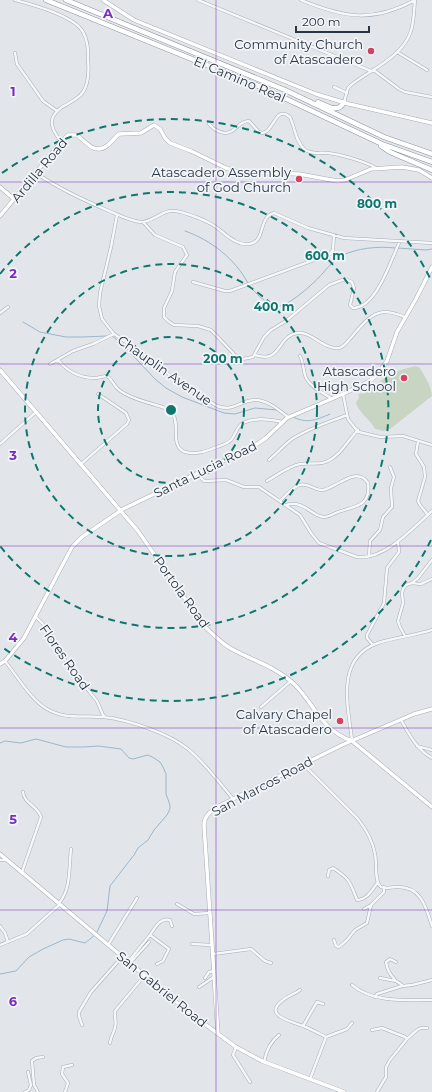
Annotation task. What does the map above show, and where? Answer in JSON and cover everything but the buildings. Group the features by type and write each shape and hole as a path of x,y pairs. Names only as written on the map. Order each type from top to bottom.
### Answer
{"highway":[{"path":"43,0 54,3"},
{"name":"El Camino Real","path":"46,0 275,93 366,137 394,149 432,162"},
{"name":"El Camino Real","path":"66,0 261,80 384,137 432,154"},
{"path":"311,102 319,102 335,109 340,108 344,102"},
{"path":"366,137 390,152 432,170"}],"street":[{"path":"16,0 69,19 79,27 85,36 89,63 88,76 84,92 77,99 57,111 53,118 53,130 61,142"},
{"name":"El Camino Real","path":"103,0 138,22 316,94 432,123"},
{"path":"198,0 371,71 375,71 399,89 406,92 432,97"},
{"path":"301,0 338,13 362,15 389,12 415,0"},
{"path":"344,102 351,85 397,52 405,42 412,30 415,0"},
{"path":"397,52 428,70"},
{"path":"16,53 16,62 21,70 43,101 57,111"},
{"path":"334,87 347,93"},
{"path":"209,124 215,130 226,133 232,131 244,122 249,121 259,132 266,133 277,117 285,114 290,117 298,140 308,152 330,153 366,163 376,168"},
{"name":"Ardilla Road","path":"0,216 68,135 74,134 89,147 100,149 107,146 120,134 141,133 150,126 155,125 160,128 165,138 170,143 238,172 299,174 337,181 345,180 376,168 402,167 423,171 432,178"},
{"path":"36,173 68,194 117,215 143,222 174,210 206,221 233,239 248,245 257,240 266,218 270,214 274,213 308,228 334,235 363,240 432,243"},
{"path":"0,187 14,199"},
{"name":"Chauplin Avenue","path":"117,215 111,248 101,284 99,303 102,319 114,334 152,360 173,378 217,406 230,408 250,401 258,400 288,417"},
{"path":"143,222 155,235 183,247 187,255 178,266 174,275 172,291 164,308 163,314 166,319 174,325 198,326 211,330 235,355 241,358 248,359 255,356 263,357 274,354 286,339 299,332 311,336 318,342 335,348 341,347 364,323 373,317 385,312 405,317"},
{"path":"193,282 230,291 330,254 333,250 334,235"},
{"path":"255,356 262,340 271,330 286,321 333,284 345,279 352,282 354,288 350,305 353,308 360,307 379,288 400,241"},
{"name":"Santa Lucia Road","path":"0,664 5,661 24,638 74,545 82,537 121,511 254,446 266,438 288,417 343,394 372,379 382,370 387,361 397,332 419,295 432,268"},
{"path":"0,313 8,307"},
{"path":"50,364 73,351 114,334"},
{"path":"300,356 306,378 310,384 332,399"},
{"path":"58,360 63,366 75,374 83,377 94,378 108,376 117,388 123,392 171,412 177,424 176,441 180,448 185,452 205,452 226,444 232,439 238,427 247,422 258,419 282,422"},
{"name":"Portola Road","path":"0,370 146,541 204,626 227,646 274,669 291,681 305,696 328,727 337,734 352,741 432,807"},
{"path":"81,464 127,424 129,420 126,413 98,394"},
{"path":"343,394 347,415 350,422 358,430 373,436 403,436 432,445"},
{"path":"0,444 36,412"},
{"path":"269,460 286,444 298,436 347,415"},
{"path":"267,481 296,465 304,463 320,464 330,460 342,450 358,430"},
{"path":"418,441 416,454 424,467 425,477 418,501 428,515"},
{"path":"369,556 370,540 380,530 383,517 393,505 391,488 394,480 390,467"},
{"path":"197,474 204,480 226,480 244,487 259,487 301,517 319,543 361,558 383,551 398,541 432,511"},
{"path":"280,501 293,489 302,485 324,490 348,478 356,476 364,479 368,483 367,497 362,504 354,508 340,511 328,517 320,516 303,506 286,506"},
{"path":"372,645 367,638 367,635 384,603 387,568 399,552 398,541"},
{"path":"405,636 398,623 398,618 403,603 403,589 406,585 412,583 418,578 432,560"},
{"path":"412,583 421,584 432,579"},
{"name":"Flores Road","path":"36,617 47,628 68,665 97,701 103,716 106,717"},
{"path":"352,741 347,696 348,673 356,657 372,645 432,630"},
{"path":"5,661 32,695 42,706 49,710 76,717 106,717 134,723 165,735 182,745 198,759 233,799"},
{"path":"261,707 291,681"},
{"name":"San Marcos Road","path":"218,1034 204,823 207,815 233,799 303,764 414,714 432,709"},
{"path":"401,720 417,746 424,754 432,758"},
{"path":"417,746 432,750"},
{"path":"303,764 358,819 362,825 375,852 378,882 384,888 402,887 414,891 423,899 432,926"},
{"path":"22,872 41,817 40,813 27,802 23,792"},
{"path":"0,944 27,934 59,904 64,897 67,888 71,849"},
{"name":"San Gabriel Road","path":"0,854 194,1017 244,1053 344,1092"},
{"path":"0,860 7,860"},
{"path":"328,876 329,870 333,868 344,875 350,882 357,900 364,899 378,882"},
{"path":"364,909 371,905 384,892 384,888"},
{"path":"108,946 137,898"},
{"path":"177,904 194,914 210,913"},
{"path":"334,940 336,946 339,947 348,940 356,930 367,924 371,905"},
{"path":"129,963 160,921 166,918 170,920 172,926"},
{"path":"0,926 5,933 8,942"},
{"path":"150,935 169,950 163,961 157,964"},
{"path":"129,963 149,942"},
{"path":"192,944 212,945"},
{"path":"213,954 251,949 265,961 271,963"},
{"path":"82,1025 79,1012 91,992 122,957"},
{"path":"396,962 390,959 386,962 386,968 389,974 402,986"},
{"path":"205,978 209,972 214,971"},
{"path":"110,1043 110,1036 115,1029 115,1010 144,976"},
{"path":"199,987 214,977"},
{"path":"380,978 396,981"},
{"path":"375,997 377,994 402,986 432,980"},
{"path":"352,985 360,992 375,997 402,1000 432,1000"},
{"path":"300,990 290,994 275,1008 282,1018 326,1037 347,1029 352,1024"},
{"path":"303,1026 317,1002 322,1004"},
{"path":"372,1030 382,1028 407,1039"},
{"path":"377,1092 386,1077 386,1067 390,1060 407,1039 417,1030 421,1028 428,1028"},
{"path":"264,1062 266,1052 270,1044 279,1035"},
{"path":"310,1079 326,1037"},
{"path":"236,1047 233,1055 250,1082"},
{"path":"38,1092 34,1085 32,1061 36,1058 43,1057"},
{"path":"65,1092 68,1083 62,1074 63,1067 72,1066"},
{"path":"25,1092 29,1090 30,1085 28,1072"}],"green space":[{"path":"415,366 419,367 425,377 432,396 390,429 384,431 375,429 356,403 359,397 358,395 361,393 363,394 397,371"}],"waterway":[{"path":"185,231 195,235 221,251 243,274 248,283"},
{"path":"249,285 268,303 281,306 301,294 341,256 368,248 395,248"},
{"path":"398,248 432,249"},
{"path":"23,322 40,332 66,337 107,336"},
{"path":"112,336 122,344 155,379 166,388 182,397 224,413 235,414 255,408 277,410"},
{"path":"293,417 307,421 330,414"},
{"path":"0,743 5,741 21,743 36,739 66,747 98,746 121,749 129,758 133,759 148,755 160,762 163,767 166,774 166,794 170,809 148,840 138,848 110,886 107,911 97,932"},
{"path":"0,974 16,971 29,957 63,940 69,939 85,943 95,935"}],"place":[{"name":"Community Church of Atascadero","path":"371,51"},
{"name":"Atascadero Assembly of God Church","path":"299,179"},
{"name":"Atascadero High School","path":"404,378"},
{"name":"Calvary Chapel of Atascadero","path":"340,721"}]}
